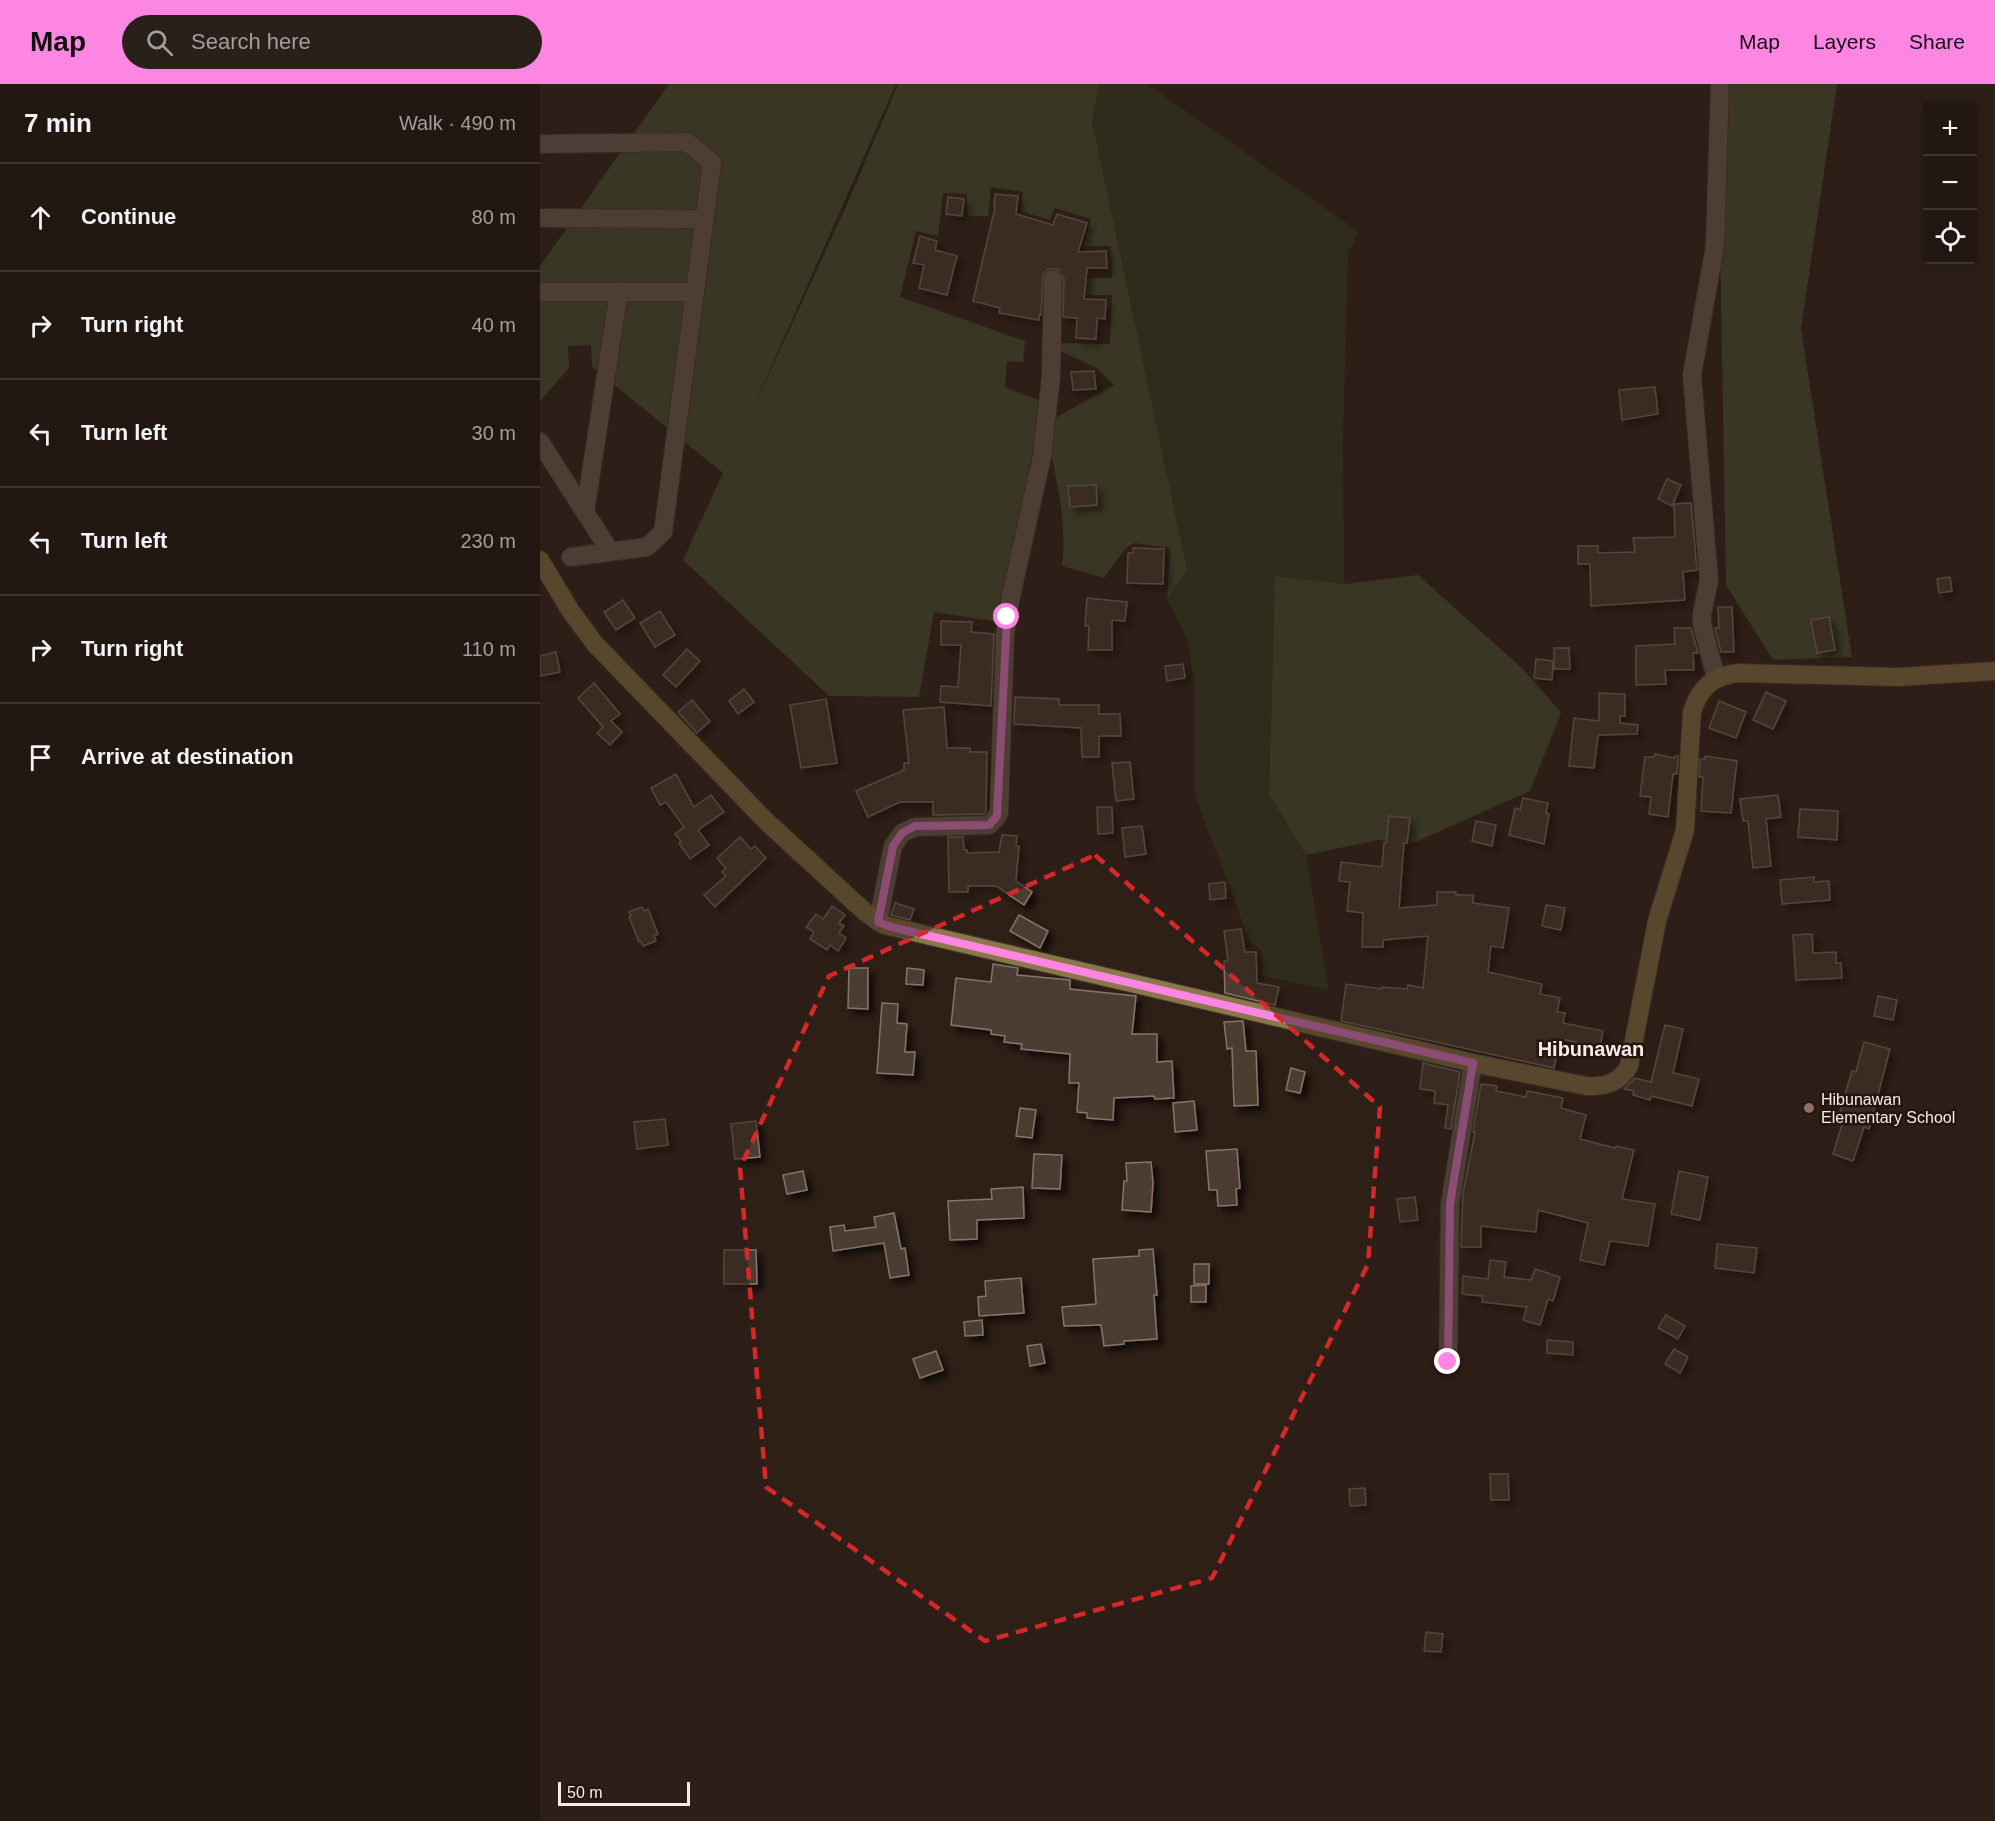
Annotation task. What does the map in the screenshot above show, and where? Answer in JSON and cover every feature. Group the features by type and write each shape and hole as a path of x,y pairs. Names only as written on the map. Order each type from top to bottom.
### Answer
{"street":[{"path":"1716,678 1702,624 1709,580 1692,375 1714,246 1720,84"},
{"path":"540,144 687,142 712,163 663,532 647,547 571,556"},
{"path":"540,218 704,219"},
{"path":"878,922 893,846 902,833 915,826 989,825 999,813 1005,634 1010,601 1042,456 1051,377 1053,279"},
{"path":"540,295 619,291 695,291"},
{"path":"585,512 619,291"},
{"path":"540,442 610,551"},
{"path":"540,561 570,610 595,644 767,822 878,922 891,927 1473,1063 1599,1087 1611,1084 1625,1074 1633,1051 1657,921 1684,830 1692,712 1702,692 1716,678 1738,674 1897,677 1995,672"},
{"path":"1448,1362 1450,1204 1473,1063"}],"highlighted area":[{"path":"1095,855 1380,1107 1368,1264 1212,1578 985,1641 766,1487 740,1168 829,976"}],"green space":[{"path":"669,84 896,84 751,413 849,200 898,84 1099,84 1092,121 1187,570 1167,599 1170,548 1134,543 1125,549 1104,578 1062,566 1062,519 1049,442 1048,422 1114,385 1097,368 1060,351 1061,343 1110,344 1112,295 1084,295 1085,278 1112,278 1111,246 1084,246 1091,219 1054,208 1050,220 1021,211 1023,192 991,187 988,216 967,216 967,194 943,193 938,236 916,231 900,297 1025,341 1023,362 1007,361 1005,387 1042,402 999,622 934,612 919,697 829,696 683,560 723,473 592,367 591,345 568,346 569,368 540,401 540,266"},
{"path":"1099,84 1147,84 1359,232 1348,252 1343,439 1344,584 1275,576 1269,794 1306,855 1329,990 1263,976 1261,950 1250,942 1195,795 1195,691 1188,641 1167,599 1187,570 1092,121"},
{"path":"1721,84 1837,84 1801,329 1852,657 1773,660 1726,585 1720,237"},
{"path":"1418,575 1524,670 1561,713 1530,791 1411,844 1378,840 1306,855 1269,794 1275,576 1344,584"}],"building":[{"path":"995,194 1018,196 1016,214 1053,225 1057,214 1087,223 1078,252 1106,251 1107,268 1087,268 1084,299 1106,300 1105,319 1097,318 1096,339 1076,338 1077,318 1063,317 1064,279 1058,269 1048,269 1043,274 1039,320 999,313 1000,308 973,301 995,208"},
{"path":"948,197 964,199 962,216 946,214"},
{"path":"920,236 937,241 935,250 957,256 947,295 919,288 924,265 913,263"},
{"path":"1094,371 1096,389 1073,390 1071,372"},
{"path":"1655,387 1658,414 1622,420 1619,390"},
{"path":"1667,479 1681,485 1672,506 1658,499"},
{"path":"1096,485 1097,505 1070,507 1068,486"},
{"path":"1691,503 1697,570 1683,572 1685,600 1591,606 1590,564 1578,564 1578,546 1598,546 1598,553 1635,552 1633,538 1675,537 1674,504"},
{"path":"1133,548 1164,549 1163,584 1127,583 1128,553 1133,553"},
{"path":"1950,577 1952,591 1939,593 1937,579"},
{"path":"1087,598 1127,602 1125,621 1112,620 1112,650 1088,650 1089,626 1085,626"},
{"path":"623,600 635,618 616,630 604,612"},
{"path":"1718,607 1732,607 1734,652 1721,652 1715,628 1719,628"},
{"path":"660,611 675,635 655,647 640,623"},
{"path":"1829,617 1835,650 1817,653 1811,620"},
{"path":"941,621 972,622 971,632 994,634 991,706 940,702 941,686 958,687 961,645 941,645"},
{"path":"1674,628 1691,628 1698,653 1693,653 1694,670 1665,670 1666,684 1636,685 1636,646 1675,644"},
{"path":"1554,648 1569,648 1570,669 1554,669"},
{"path":"687,649 700,661 676,687 663,675"},
{"path":"556,652 560,672 540,676 540,656"},
{"path":"1536,659 1553,661 1552,680 1534,678"},
{"path":"1183,664 1185,678 1167,681 1165,666"},
{"path":"594,683 620,714 611,721 622,732 610,745 597,733 603,727 578,698"},
{"path":"744,689 754,702 738,714 729,701"},
{"path":"1766,692 1786,701 1773,729 1753,720"},
{"path":"1599,693 1625,694 1625,716 1620,716 1620,723 1638,725 1637,734 1598,735 1594,768 1569,766 1574,718 1599,721"},
{"path":"1015,697 1059,699 1059,705 1099,705 1099,714 1120,714 1121,736 1099,736 1099,757 1082,757 1081,728 1014,724"},
{"path":"826,699 837,763 801,768 790,705"},
{"path":"692,700 710,721 697,733 678,712"},
{"path":"1719,701 1746,712 1736,738 1709,728"},
{"path":"944,707 947,748 970,748 970,752 987,752 986,812 984,814 933,815 933,802 900,802 868,817 856,791 904,770 904,763 909,763 903,710"},
{"path":"1655,754 1674,758 1678,756 1677,774 1673,774 1668,817 1649,814 1651,797 1640,796 1645,757 1654,757"},
{"path":"1705,756 1737,761 1731,813 1701,811 1703,777 1699,777 1700,759 1705,759"},
{"path":"1130,762 1134,799 1116,801 1112,763"},
{"path":"676,774 694,807 711,795 724,812 698,830 709,845 690,859 675,834 684,827 666,802 660,805 651,788"},
{"path":"1778,795 1781,817 1766,819 1771,866 1753,868 1748,821 1743,821 1740,799"},
{"path":"1523,798 1548,803 1546,813 1549,814 1544,844 1509,835 1515,808 1520,810"},
{"path":"1097,807 1112,807 1113,833 1098,834"},
{"path":"1800,809 1838,811 1837,840 1798,837"},
{"path":"1389,816 1410,818 1407,843 1404,843 1399,908 1437,905 1437,892 1456,892 1456,895 1473,895 1473,903 1509,908 1503,948 1491,946 1488,972 1542,984 1540,994 1560,998 1557,1012 1565,1013 1563,1023 1603,1031 1600,1047 1560,1039 1554,1068 1341,1021 1346,984 1382,989 1382,987 1407,989 1408,985 1423,988 1428,936 1383,940 1383,947 1362,947 1363,913 1347,911 1350,882 1339,881 1341,862 1382,867"},
{"path":"1476,821 1496,825 1492,846 1472,841"},
{"path":"1142,826 1146,854 1125,857 1122,828"},
{"path":"1002,835 1017,836 1016,846 1019,846 1016,881 1032,892 1024,905 996,886 968,886 968,892 949,892 948,837 963,837 964,850 967,850 967,853 999,852"},
{"path":"740,837 751,849 755,846 766,858 715,907 704,895 726,876 722,872 726,868 717,858"},
{"path":"1814,877 1814,882 1829,881 1830,900 1782,904 1780,880"},
{"path":"1225,882 1226,898 1210,900 1209,884"},
{"path":"895,903 914,909 910,920 891,915"},
{"path":"1546,905 1565,908 1561,930 1542,926"},
{"path":"832,906 845,915 839,923 844,926 839,933 846,938 838,951 830,945 827,950 810,939 814,932 806,927 816,914 823,919"},
{"path":"642,907 644,911 648,909 658,934 654,936 656,941 643,946 641,941 639,942 629,917 631,916 629,912"},
{"path":"1019,915 1048,931 1040,948 1010,931"},
{"path":"1241,929 1245,952 1256,952 1257,983 1279,987 1275,1005 1225,993 1224,961 1228,961 1224,931"},
{"path":"1812,934 1813,953 1836,952 1836,963 1841,963 1842,978 1796,980 1793,935"},
{"path":"993,964 1018,968 1017,975 1070,980 1070,989 1136,996 1132,1034 1157,1034 1157,1062 1172,1061 1174,1098 1155,1099 1154,1096 1114,1098 1113,1120 1087,1118 1087,1113 1077,1112 1079,1083 1069,1083 1070,1054 1021,1049 1022,1044 1004,1042 1005,1036 991,1034 991,1030 951,1025 956,978 991,982"},
{"path":"849,968 868,968 868,1009 848,1008"},
{"path":"907,968 924,970 923,985 906,984"},
{"path":"1878,996 1897,1000 1893,1020 1874,1016"},
{"path":"882,1003 898,1004 897,1023 907,1024 905,1052 915,1052 913,1075 877,1073"},
{"path":"1243,1021 1246,1051 1256,1051 1258,1105 1234,1106 1232,1048 1227,1049 1224,1022"},
{"path":"1665,1025 1683,1029 1673,1073 1699,1079 1692,1106 1651,1096 1650,1100 1633,1095 1634,1091 1624,1089 1635,1078 1651,1082"},
{"path":"1864,1042 1890,1049 1869,1129 1864,1127 1853,1161 1833,1154 1843,1121 1838,1119 1852,1071 1856,1072"},
{"path":"1423,1063 1460,1072 1451,1129 1445,1128 1448,1105 1434,1103 1435,1091 1420,1089"},
{"path":"1291,1068 1305,1072 1300,1093 1286,1090"},
{"path":"1481,1084 1497,1086 1496,1091 1526,1097 1527,1091 1563,1098 1561,1108 1586,1115 1580,1139 1615,1148 1616,1146 1634,1150 1622,1199 1655,1204 1648,1246 1610,1241 1604,1265 1580,1260 1588,1223 1538,1210 1536,1232 1481,1226 1481,1247 1461,1247 1463,1193 1475,1132 1473,1132"},
{"path":"1194,1101 1197,1130 1175,1132 1173,1103"},
{"path":"1020,1108 1036,1110 1032,1138 1016,1136"},
{"path":"665,1119 668,1145 637,1149 634,1122"},
{"path":"756,1121 760,1157 735,1159 731,1124"},
{"path":"1237,1149 1240,1188 1236,1189 1237,1205 1218,1206 1217,1190 1209,1190 1206,1151"},
{"path":"1034,1154 1062,1155 1060,1189 1032,1188"},
{"path":"1151,1162 1153,1183 1151,1212 1122,1210 1124,1181 1127,1181 1126,1163"},
{"path":"803,1171 807,1190 787,1194 783,1175"},
{"path":"1679,1171 1708,1177 1700,1220 1671,1214"},
{"path":"1023,1187 1024,1218 977,1220 977,1239 950,1240 948,1201 992,1199 991,1189"},
{"path":"1415,1197 1418,1220 1400,1222 1397,1199"},
{"path":"894,1213 901,1249 905,1248 909,1275 890,1278 884,1243 833,1251 830,1227 844,1225 845,1231 876,1227 874,1217"},
{"path":"1717,1244 1757,1248 1754,1273 1715,1268"},
{"path":"1153,1249 1157,1295 1154,1295 1157,1339 1124,1341 1124,1344 1104,1346 1101,1325 1064,1326 1062,1307 1096,1304 1093,1259 1139,1256 1139,1250"},
{"path":"724,1250 756,1250 757,1284 724,1284"},
{"path":"1490,1260 1506,1262 1504,1277 1531,1280 1535,1269 1560,1277 1553,1301 1548,1299 1540,1325 1523,1320 1527,1307 1482,1302 1482,1296 1462,1294 1463,1276 1488,1279"},
{"path":"1194,1264 1209,1264 1209,1284 1194,1284"},
{"path":"1021,1278 1024,1313 979,1316 978,1297 986,1296 985,1281"},
{"path":"1206,1285 1206,1302 1191,1302 1191,1286"},
{"path":"1666,1315 1685,1326 1678,1339 1658,1328"},
{"path":"982,1320 983,1335 965,1336 964,1322"},
{"path":"1547,1340 1573,1342 1573,1355 1547,1353"},
{"path":"1041,1344 1045,1363 1030,1366 1027,1346"},
{"path":"1674,1349 1688,1357 1680,1373 1665,1364"},
{"path":"936,1351 943,1370 920,1378 913,1359"},
{"path":"1490,1474 1508,1474 1509,1500 1491,1500"},
{"path":"1365,1488 1366,1505 1350,1506 1349,1489"},
{"path":"1426,1632 1443,1634 1441,1652 1424,1651"}],"place":[{"name":"Hibunawan Elementary School","path":"1809,1108"}],"district":[{"name":"Hibunawan","path":"1591,1049"}],"route":[{"path":"1007,617 999,813 989,825 915,826 902,833 893,846 878,922 891,927 1473,1063 1450,1204 1448,1362"}]}
